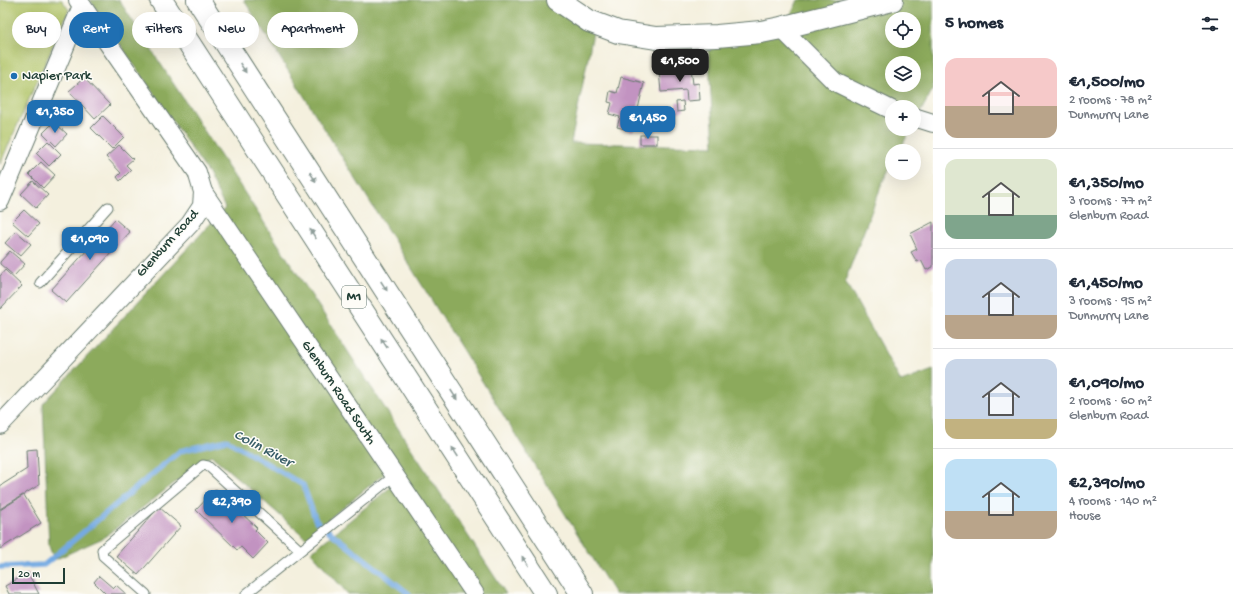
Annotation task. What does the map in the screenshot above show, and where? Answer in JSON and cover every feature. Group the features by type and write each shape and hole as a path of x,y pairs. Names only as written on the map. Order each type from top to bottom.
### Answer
{"main road":[{"name":"M1","path":"162,0 546,594"},
{"name":"M1","path":"198,0 280,124 582,594"},
{"path":"558,0 589,22 618,32 656,38 717,36 761,32 892,0"}],"street":[{"path":"0,201 80,3"},
{"name":"Glenburn Road","path":"0,425 190,224 202,206 203,192 197,172 80,3"},
{"path":"781,28 834,82 885,107"},
{"path":"921,119 933,123"},
{"name":"Glenburn Road South","path":"203,192 475,594"}],"lane":[{"path":"40,284 108,207"},
{"path":"146,594 103,556 102,550 203,464 208,466 300,550"},
{"path":"246,594 394,476"}],"green space":[{"name":"Napier Park","path":"0,0 62,0 69,10 61,28 61,12 12,12 12,48 52,48 0,164"},
{"path":"90,0 119,0 132,20 132,48 150,48 506,594 348,594 311,552 393,485 385,473 306,538 211,455 103,538 54,560 49,546 43,404 225,208 208,173 123,48 124,48 124,12 98,12"},
{"path":"244,0 558,0 595,23 571,143 714,146 708,46 782,33 798,0 933,0 933,89 921,111 921,100 885,100 885,136 907,136 903,144 885,144 885,177 845,281 901,382 933,370 933,594 615,594 274,48 358,48 358,12 267,12 267,37 259,24 259,12 251,12"}],"building":[{"path":"691,68 693,84 699,83 700,100 687,101 686,90 661,92 659,71"},
{"path":"621,77 644,83 638,109 653,113 650,124 636,121 633,131 617,127 620,117 609,114 612,103 608,102 610,91 617,93"},
{"path":"84,78 110,105 95,119 69,91"},
{"path":"683,101 684,111 677,112 676,102"},
{"path":"103,116 124,137 112,149 91,128"},
{"path":"54,122 67,134 56,146 43,133"},
{"path":"640,135 657,135 657,144 640,144"},
{"path":"48,141 61,154 49,166 36,153"},
{"path":"119,145 133,159 126,165 131,170 120,181 117,177 121,173 106,157"},
{"path":"41,162 55,175 43,188 29,174"},
{"path":"33,181 48,195 36,208 21,194"},
{"path":"24,210 39,224 28,236 12,222"},
{"path":"115,219 130,232 66,303 51,290"},
{"path":"933,222 933,267 926,270 921,260 917,262 911,252 917,249 910,234"},
{"path":"16,231 31,244 20,256 5,243"},
{"path":"10,251 25,264 14,276 0,264 0,262"},
{"path":"5,270 22,286 0,309 0,276"},
{"path":"37,449 39,485 0,509 0,486 27,469 26,450"},
{"path":"216,489 257,528 255,530 268,543 253,559 241,547 237,550 196,510"},
{"path":"24,495 41,523 0,549 0,510"},
{"path":"159,507 181,526 138,575 116,556"},
{"path":"28,573 39,594 9,594 5,586"},
{"path":"99,576 113,588 116,585 126,594 106,594 94,582"}],"waterway":[{"name":"Colin River","path":"0,567 44,565 180,451 227,440 303,485 316,521 409,594"}],"place":[{"name":"Napier Park","path":"14,76"}]}
